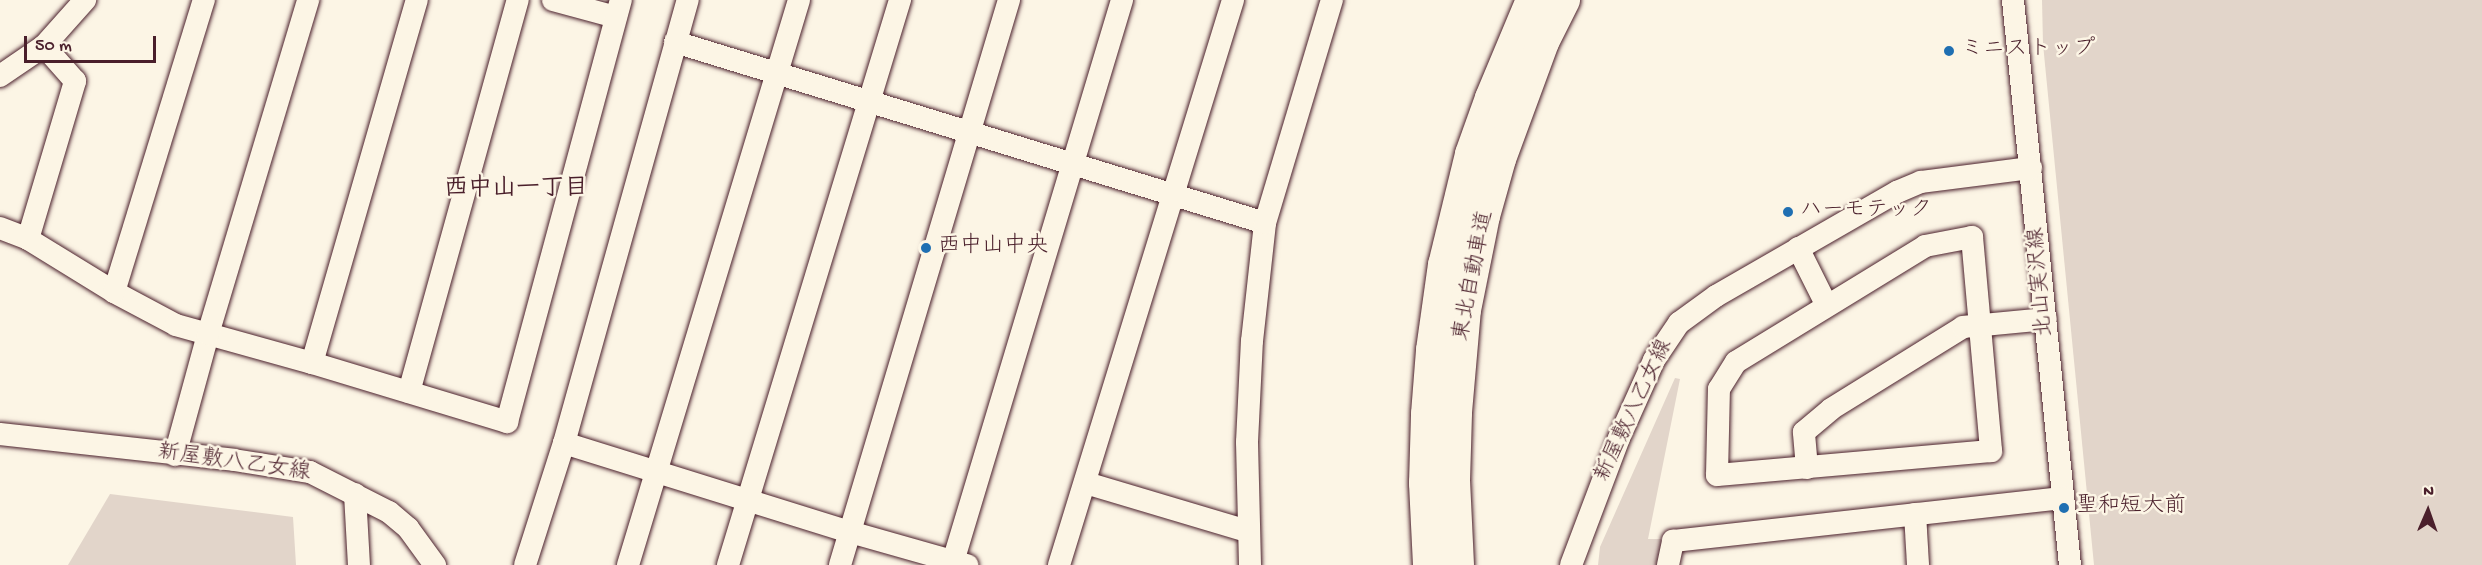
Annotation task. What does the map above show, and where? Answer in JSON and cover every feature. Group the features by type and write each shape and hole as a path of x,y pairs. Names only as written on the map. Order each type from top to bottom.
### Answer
{"highway":[{"name":"東北自動車道","path":"1429,565 1425,483 1427,414 1432,350 1444,265 1471,154 1495,87 1532,0"},
{"name":"東北自動車道","path":"1458,565 1454,481 1456,412 1465,310 1500,159 1543,42 1564,0"}],"street":[{"path":"0,76 44,46 85,0"},
{"path":"114,292 204,0"},
{"path":"175,455 208,334 308,0"},
{"path":"312,363 417,0"},
{"path":"409,392 518,0"},
{"path":"0,228 28,239 114,292 176,325 507,422 618,9 553,0"},
{"path":"525,565 564,442 688,0"},
{"path":"628,565 799,0"},
{"path":"728,565 900,0"},
{"path":"840,565 1009,0"},
{"path":"564,442 958,564 1122,0"},
{"path":"1059,565 1233,0"},
{"path":"1250,565 1247,531 1247,442 1252,341 1265,223 1332,0"},
{"name":"北山実沢線","path":"2013,0 2070,565"},
{"path":"675,42 1265,223"},
{"path":"28,239 75,81 44,46"},
{"name":"新屋敷八乙女線","path":"1571,565 1619,438 1663,343 1679,323 1694,311 1863,209 1921,182 2031,168"},
{"path":"1972,237 1980,325 1991,451 1718,476 1719,389 1736,362 1826,304 1925,246 1972,237"},
{"path":"1798,248 1826,304"},
{"path":"1807,468 1804,432 1824,415 1963,327 2046,319"},
{"name":"新屋敷八乙女線","path":"0,434 234,460 310,472 389,512 408,528 435,565"},
{"path":"1086,483 1247,531"},
{"path":"355,494 359,565"},
{"path":"1668,565 1673,541 2063,498"},
{"path":"1915,514 1918,565"}],"shaded area":[{"path":"2042,0 2482,0 2482,565 2094,565 2043,44"},
{"path":"1675,378 1680,379 1648,539 1662,539 1658,565 1598,565 1600,547"},
{"path":"110,494 293,517 296,565 68,565"}],"place":[{"name":"ミニストップ","path":"1949,51"},
{"name":"ハーモテック","path":"1788,212"},
{"name":"西中山中央","path":"926,248"},
{"name":"聖和短大前","path":"2064,508"}],"district":[{"name":"西中山一丁目","path":"516,190"}]}
